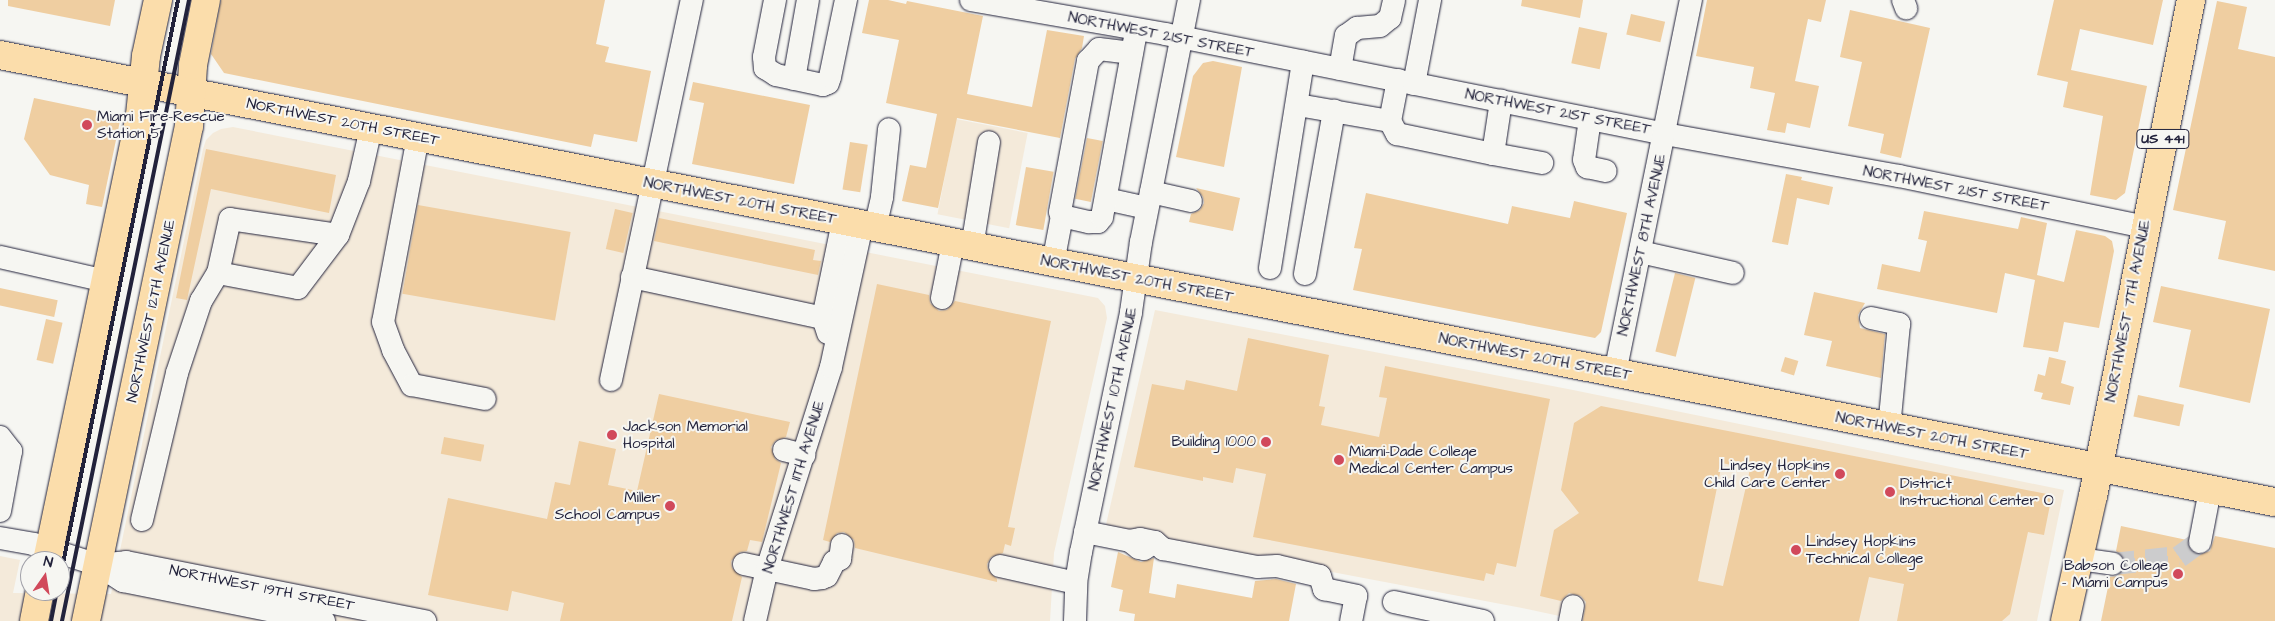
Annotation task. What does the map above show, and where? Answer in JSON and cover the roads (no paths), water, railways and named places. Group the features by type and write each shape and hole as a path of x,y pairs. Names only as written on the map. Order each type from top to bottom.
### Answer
{"main road":[{"path":"49,551 140,116 146,56 158,0"},
{"name":"NORTHWEST 12TH AVENUE","path":"86,621 189,126 194,65 206,0"},
{"name":"NORTHWEST 7TH AVENUE","path":"2065,621 2098,468 2191,0"},
{"name":"NORTHWEST 20TH STREET","path":"0,55 2275,502"},
{"path":"34,621 38,601"}],"street":[{"path":"611,380 692,0"},
{"path":"775,0 764,57 765,68 776,75 823,85 828,83 846,0"},
{"path":"794,79 808,0"},
{"name":"NORTHWEST 10TH AVENUE","path":"1075,621 1076,584 1085,532 1128,327 1149,200 1189,0"},
{"path":"1340,69 1346,36 1357,28 1380,26 1390,18 1394,0"},
{"path":"1390,121 1406,82 1430,0"},
{"name":"NORTHWEST 8TH AVENUE","path":"1615,373 1691,0"},
{"name":"NORTHWEST 21ST STREET","path":"984,1 1069,8 1137,29 1181,38 1665,134 1899,176 2145,227"},
{"path":"1062,216 1098,222 1102,217 1137,29"},
{"path":"1053,263 1062,216 1060,212 1088,61 1099,50 1132,52"},
{"path":"1270,268 1298,105 1303,62"},
{"path":"1493,154 1501,101"},
{"path":"1298,105 1390,121"},
{"path":"1305,274 1334,111"},
{"path":"1590,119 1584,160 1587,167 1606,171"},
{"path":"1390,121 1397,134 1542,163"},
{"path":"218,273 298,288 338,235 359,181 371,128"},
{"path":"834,353 823,318 860,225 882,197 889,129"},
{"path":"418,137 383,322 393,350 412,385 485,400"},
{"path":"942,298 962,245 989,142"},
{"path":"1106,199 1191,201"},
{"path":"142,520 177,373 201,302 218,273 230,219 338,235"},
{"name":"NORTHWEST 11TH AVENUE","path":"755,621 794,453 834,353 860,225"},
{"path":"1640,252 1733,273"},
{"path":"0,257 106,281"},
{"path":"632,277 823,318"},
{"path":"1871,318 1898,324 1889,427"},
{"path":"0,437 11,452 0,511"},
{"path":"2200,542 2210,490"},
{"path":"1085,532 1130,541 1144,549 1155,542 1163,548 1257,567 1277,566 1320,576 1324,588 1356,596 1351,621"},
{"name":"NORTHWEST 19TH STREET","path":"0,538 37,551"},
{"path":"744,564 814,579 822,578 832,571 837,550"},
{"name":"NORTHWEST 19TH STREET","path":"70,559 98,565 126,562 425,621"},
{"path":"2079,559 2113,564"},
{"name":"NORTHWEST 19TH STREET","path":"98,565 123,582 234,612 324,621"},
{"path":"1000,566 1076,584"},
{"path":"226,581 234,612"},
{"path":"1394,602 1483,621"}],"tunnel":[{"path":"2113,564 2179,557 2200,542"}],"railway":[{"path":"66,551 178,0"},
{"path":"62,621 189,0"},
{"path":"51,621 55,601"}],"place":[{"name":"Miami Fire-Rescue Station 5","path":"87,125"},
{"name":"Jackson Memorial Hospital","path":"612,435"},
{"name":"Building 1000","path":"1266,442"},
{"name":"Miami-Dade College Medical Center Campus","path":"1339,460"},
{"name":"Lindsey Hopkins Child Care Center","path":"1840,474"},
{"name":"District Instructional Center O","path":"1890,492"},
{"name":"Miller School Campus","path":"670,506"},
{"name":"Lindsey Hopkins Technical College","path":"1796,550"},
{"name":"Babson College - Miami Campus","path":"2178,574"}]}
